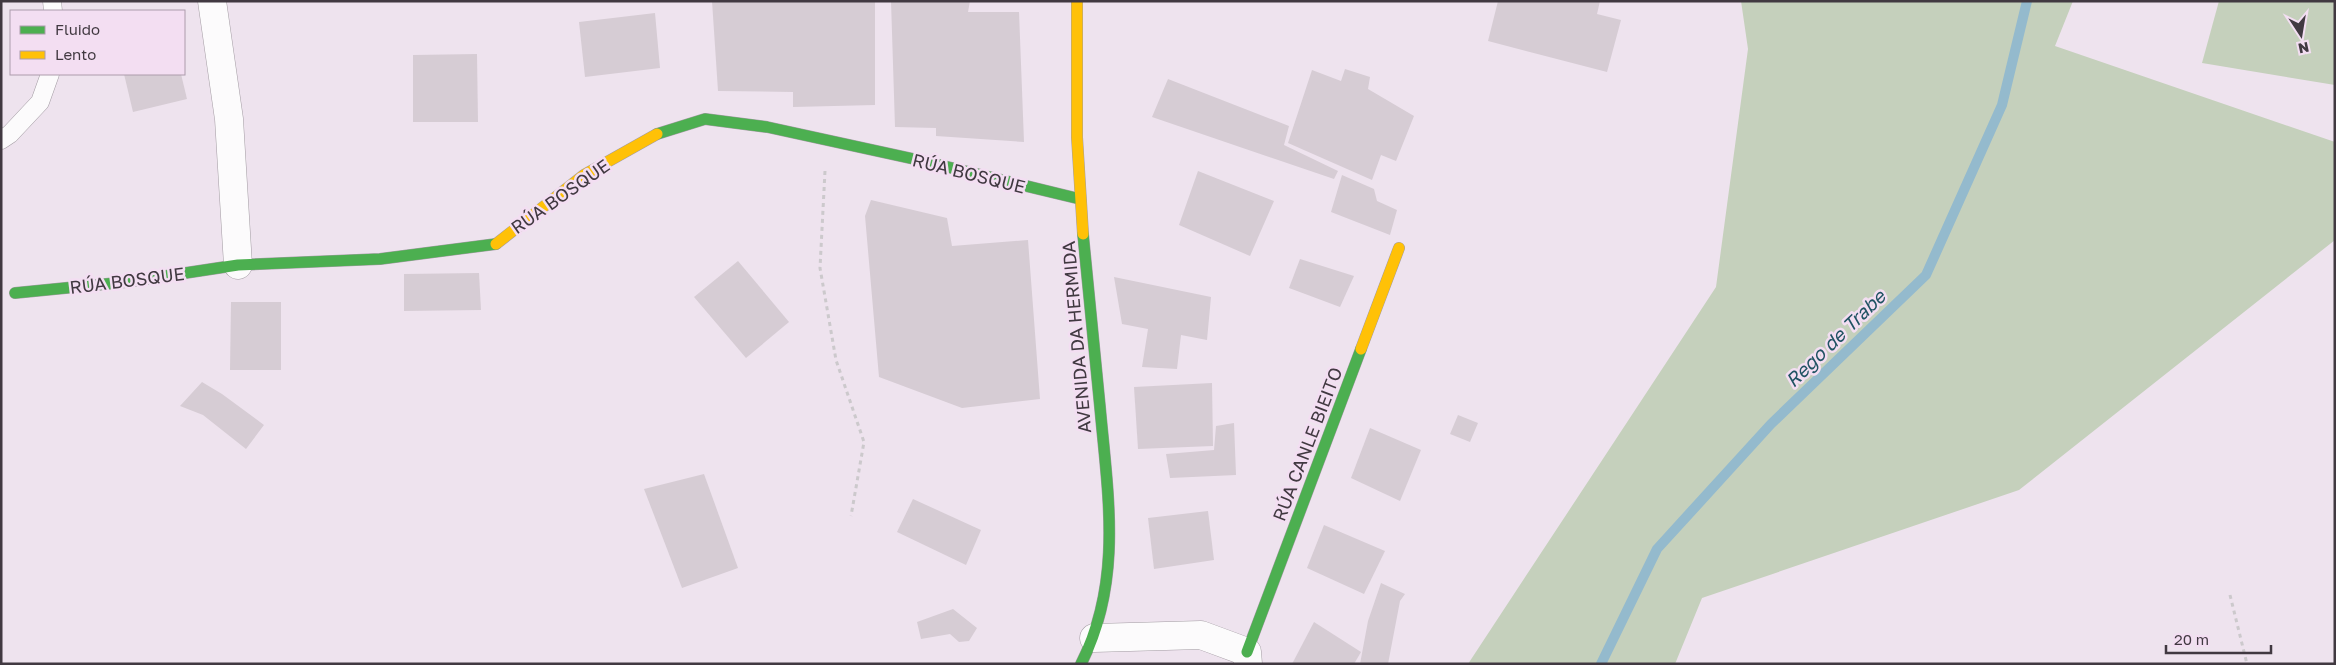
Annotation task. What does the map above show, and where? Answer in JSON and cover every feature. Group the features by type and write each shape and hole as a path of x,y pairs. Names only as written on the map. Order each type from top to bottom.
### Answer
{"street":[{"path":"212,1 229,119 238,265"},
{"name":"AVENIDA DA HERMIDA","path":"1078,1 1076,21 1077,137 1080,199 1110,515 1107,586 1094,638 1081,664"},
{"name":"RÚA BOSQUE","path":"16,293 126,282 238,265 380,259 494,245 584,175 661,132 705,119 767,127 923,160 1080,199"},
{"name":"RÚA CANLE BIEITO","path":"1248,658 1399,248"},
{"path":"1094,638 1201,635 1248,658"}],"lane":[{"path":"1,140 10,134 40,102 50,75"}],"path":[{"path":"827,140 820,268 836,360 864,442 851,516"},
{"path":"2230,595 2247,664"}],"green space":[{"path":"1741,1 2073,1 2055,46 2335,142 2335,240 2019,490 1702,598 1675,664 1468,664 1716,287 1748,49"},
{"path":"2219,1 2335,1 2335,85 2202,63"}],"building":[{"path":"712,1 875,1 875,105 793,107 793,92 718,91"},
{"path":"891,1 970,1 968,12 1019,12 1024,142 936,136 936,128 895,127"},
{"path":"1498,1 1600,1 1597,14 1621,20 1607,72 1488,41"},
{"path":"655,13 660,68 585,77 579,22"},
{"path":"477,54 478,122 413,122 413,55"},
{"path":"1345,69 1370,77 1368,89 1414,116 1396,161 1381,155 1372,180 1288,143 1312,70 1341,81"},
{"path":"124,75 181,75 187,99 133,112"},
{"path":"1168,79 1289,126 1284,145 1338,171 1334,179 1152,117"},
{"path":"1198,171 1274,201 1250,256 1179,225"},
{"path":"1342,175 1374,189 1377,201 1397,210 1390,235 1331,212"},
{"path":"871,200 947,218 952,246 1028,240 1040,399 962,408 879,377 865,216"},
{"path":"1300,259 1354,276 1340,307 1289,288"},
{"path":"738,261 789,322 746,358 694,297"},
{"path":"479,273 481,310 404,311 404,274"},
{"path":"1114,277 1211,297 1207,340 1181,335 1177,369 1142,367 1148,329 1122,324"},
{"path":"231,302 281,302 281,370 230,370"},
{"path":"202,382 222,394 264,425 246,449 203,415 180,406"},
{"path":"1212,383 1213,446 1138,449 1134,387"},
{"path":"1458,415 1478,423 1470,442 1450,434"},
{"path":"1234,423 1236,475 1170,478 1166,454 1214,450 1216,426"},
{"path":"1370,428 1421,450 1400,501 1351,478"},
{"path":"704,474 738,568 682,588 644,489"},
{"path":"913,499 981,530 966,565 897,532"},
{"path":"1208,511 1214,560 1154,569 1148,518"},
{"path":"1324,525 1385,551 1364,594 1307,568"},
{"path":"1381,583 1405,594 1400,601 1388,664 1360,664 1368,621"},
{"path":"953,609 977,628 969,641 959,642 950,634 921,639 917,622"},
{"path":"1314,622 1361,652 1354,664 1292,664"}],"waterway":[{"name":"Rego de Trabe","path":"1601,664 1657,549 1771,424 1926,275 2002,105 2027,1"}],"traffic: fast":[{"path":"657,134 705,119 767,127 923,161 1080,199"},
{"path":"1081,664 1094,633 1103,601 1108,570 1109,538 1109,506 1083,234"},
{"path":"15,293 126,282 238,265 380,259 496,244"},
{"path":"1247,652 1361,349"}],"traffic: slow":[{"path":"1077,1 1077,137 1083,234"},
{"path":"496,244 584,175 657,134"},
{"path":"1361,349 1399,248"}]}
